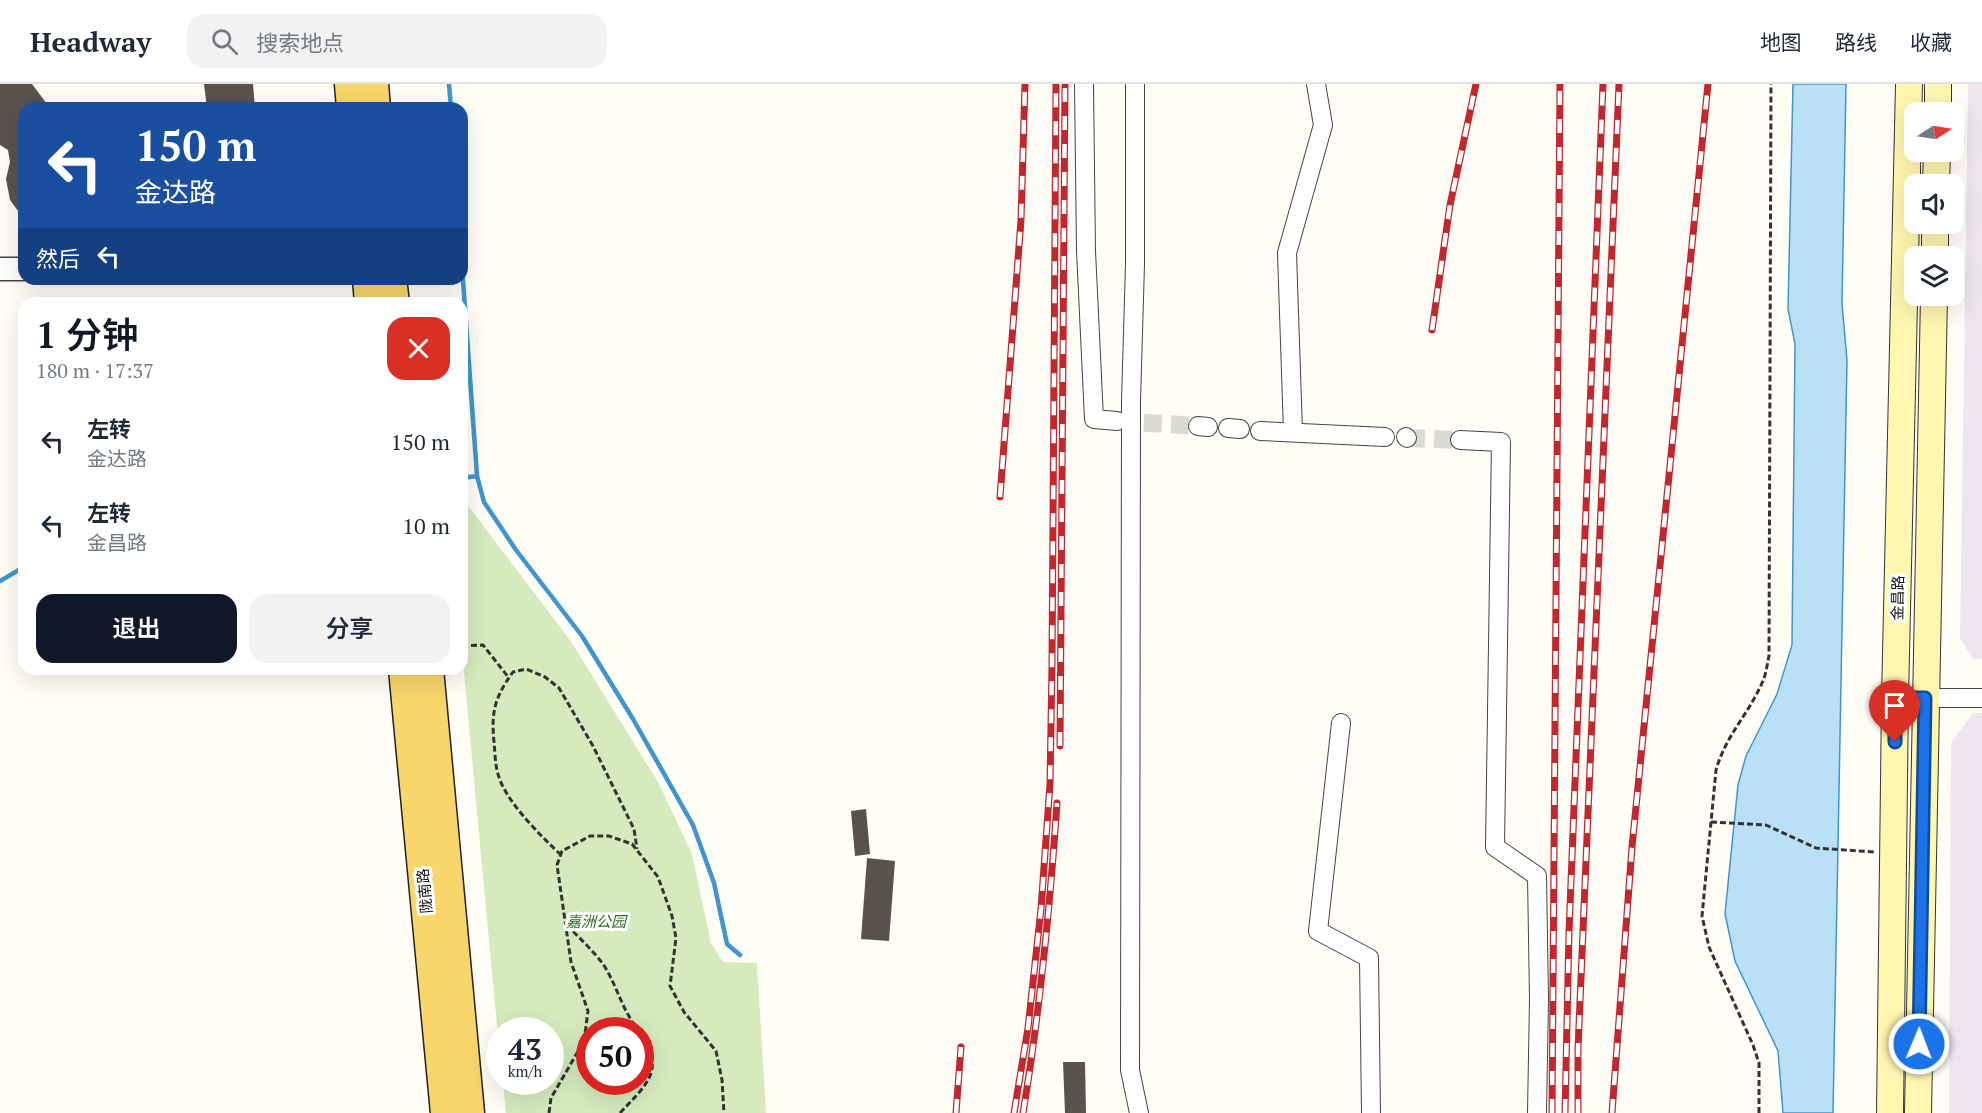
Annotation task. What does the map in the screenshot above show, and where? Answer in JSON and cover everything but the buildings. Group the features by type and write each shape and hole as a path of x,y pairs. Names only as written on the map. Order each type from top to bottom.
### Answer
{"main road":[{"path":"349,84 350,102"},
{"path":"374,84 376,102"},
{"name":"金昌路","path":"1890,1113 1895,698 1909,84"},
{"path":"1938,84 1938,102"},
{"name":"金昌路","path":"1918,1113 1934,306"},
{"name":"陇南路","path":"404,675 445,1113"},
{"name":"陇南路","path":"430,675 470,1113"}],"street":[{"path":"1084,84 1086,251 1094,419 1117,421"},
{"path":"1135,84 1135,264 1131,401 1130,1070 1139,1113"},
{"path":"1293,432 1287,253 1323,125 1316,84"},
{"path":"0,269 18,269"},
{"path":"1260,431 1385,437"},
{"path":"1460,440 1502,442 1495,847 1538,876 1537,1113"},
{"path":"1895,698 1982,698"},
{"path":"1341,723 1318,931 1369,958 1371,1113"}],"path":[{"path":"1759,1113 1759,1063 1709,947 1702,916 1716,770 1722,751 1763,682 1769,656 1771,84"},
{"path":"468,646 483,645 509,678"},
{"path":"561,855 530,825 498,776 492,720 496,701 513,672 526,669 545,677 559,688 593,746 624,809 634,830 638,851"},
{"path":"1711,822 1766,825 1815,848 1852,851"},
{"path":"549,1113 551,1098 584,1041 588,1011 572,962 557,865 562,851 590,836 609,836 632,844 658,877 672,916 676,938 670,986 684,1012 716,1051 722,1080 724,1113"},
{"path":"566,923 603,964 628,1017"},
{"path":"620,1113 637,1095"}],"shaded area":[{"path":"1968,84 1982,84 1982,659 1973,659 1960,638"},
{"path":"1973,713 1982,713 1982,1113 1949,1113 1951,743"}],"green space":[{"name":"嘉洲公园","path":"468,506 570,640 658,782 692,854 711,943 723,962 757,963 766,1113 506,1113 504,1095 564,1095 564,1017 496,1017 464,675 468,675"}],"water":[{"path":"1793,84 1846,84 1842,304 1847,360 1833,1113 1783,1113 1778,1051 1735,961 1725,914 1738,785 1746,756 1777,694 1792,645 1795,344 1788,309"}],"waterway":[{"path":"449,84 450,102"},
{"path":"463,285 464,297"},
{"path":"468,350 477,476 468,477"},
{"path":"477,476 484,502 516,550 582,636 633,719 693,825 714,883 727,944 740,955"},
{"path":"0,581 18,570"}],"tunnel":[{"path":"1117,421 1198,426"},
{"path":"1407,438 1460,440"}],"railway":[{"path":"1000,497 1021,220 1025,84"},
{"path":"1014,1113 1028,1028 1041,909 1050,784 1056,84"},
{"path":"1060,746 1065,84"},
{"path":"1432,330 1450,205 1476,84"},
{"path":"1552,1113 1560,84"},
{"path":"1565,1113 1569,932 1603,84"},
{"path":"1578,1113 1578,1049 1619,84"},
{"path":"1612,1113 1632,847 1708,84"},
{"path":"1023,1113 1044,958 1057,803"},
{"path":"956,1113 961,1047"}],"route":[{"path":"1895,742 1895,698 1925,698 1919,1044"}]}
